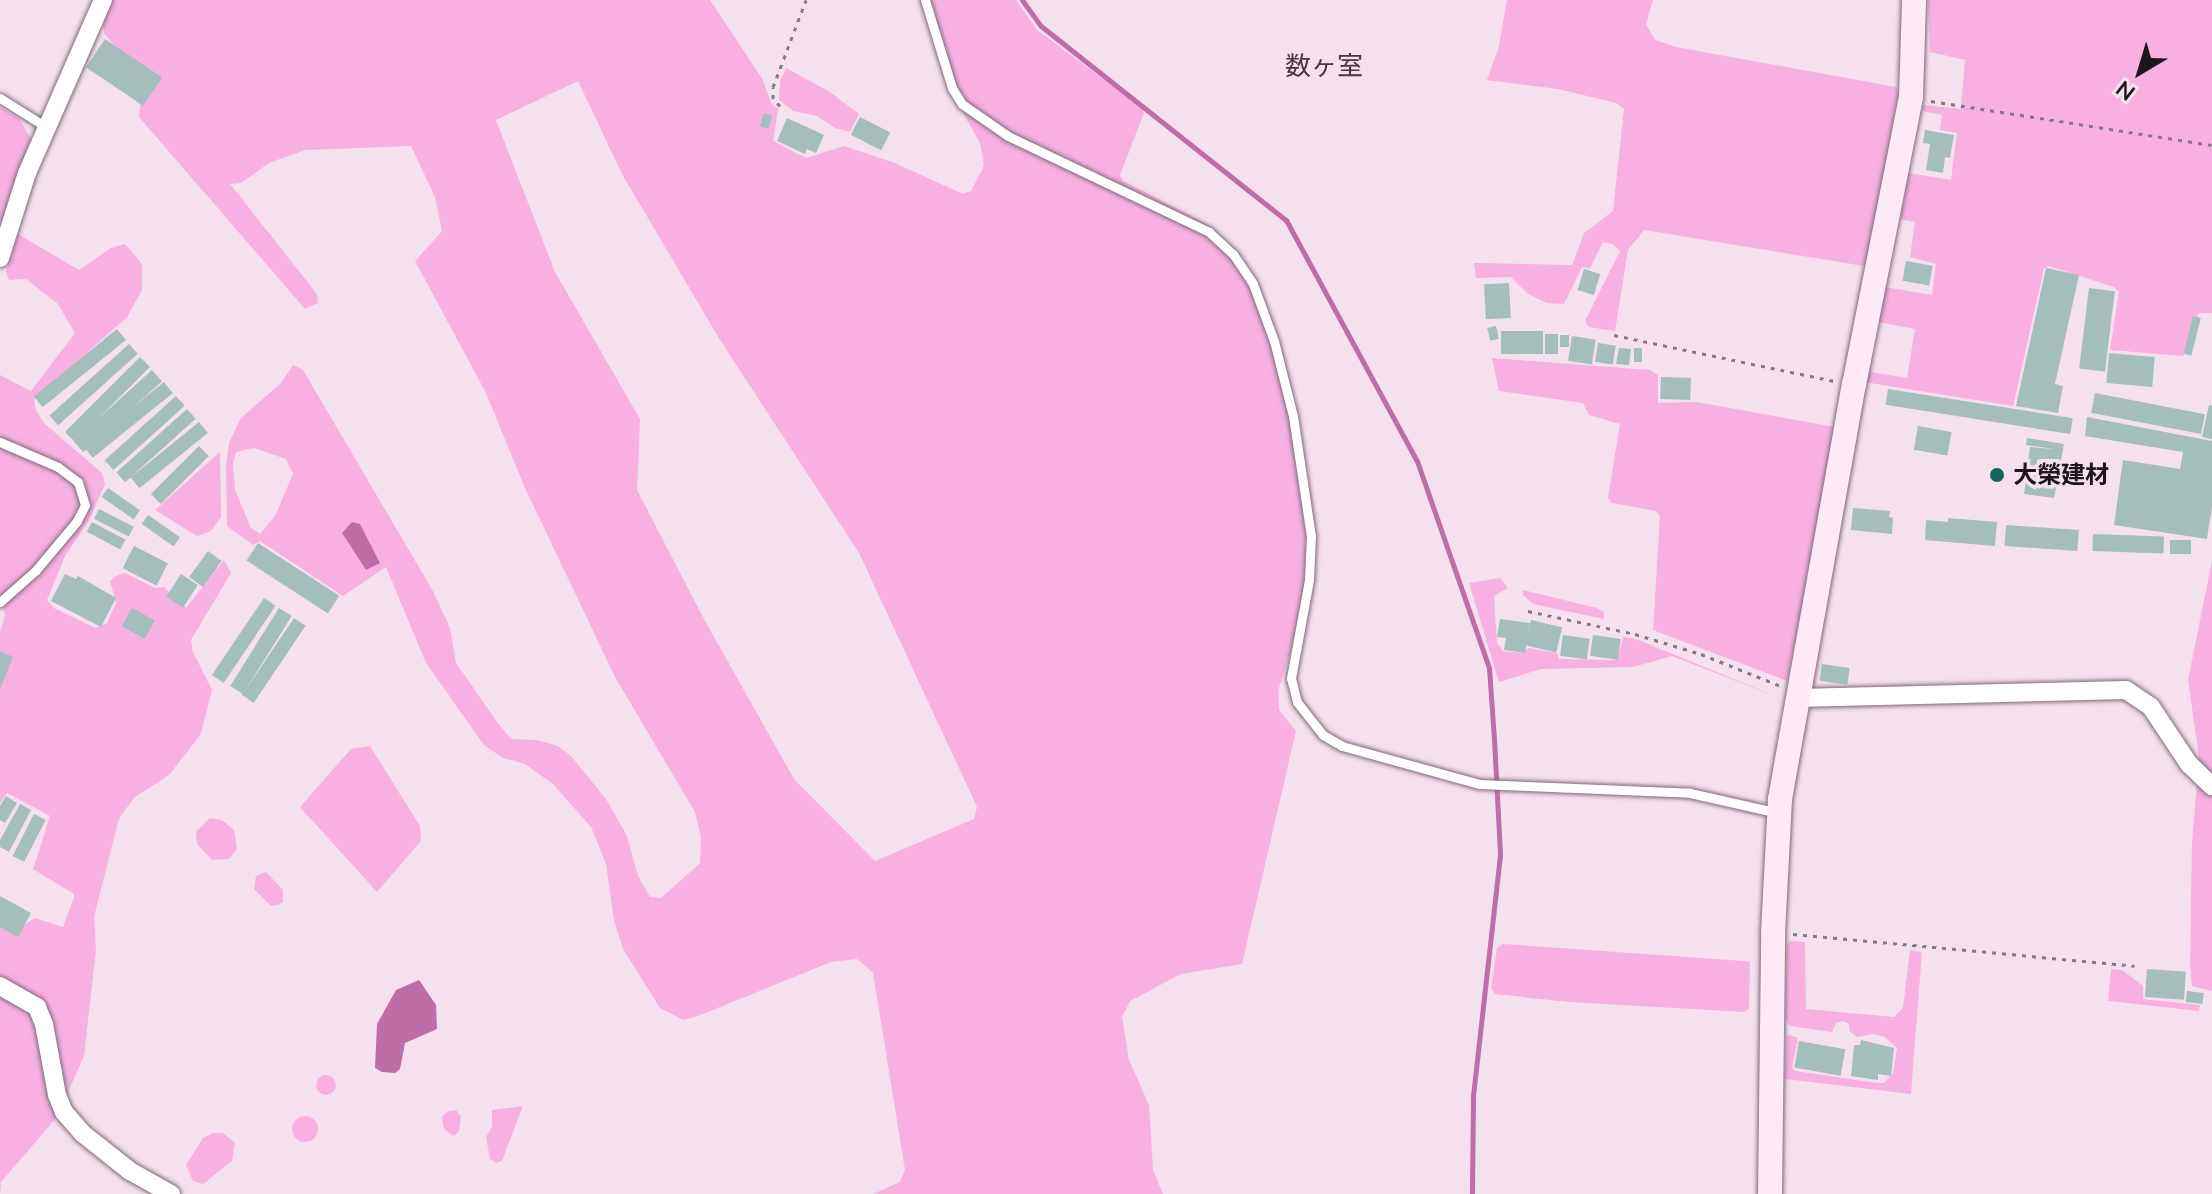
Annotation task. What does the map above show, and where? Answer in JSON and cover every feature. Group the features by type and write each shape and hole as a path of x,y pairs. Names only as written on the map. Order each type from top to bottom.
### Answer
{"street":[{"path":"0,258 46,127 103,0"},
{"path":"1770,1194 1773,933 1779,813 1797,695 1854,385 1911,97 1914,0"},
{"path":"1797,695 2126,690 2151,707 2189,764 2212,786"},
{"path":"0,986 37,1007 44,1024 57,1095 73,1123 130,1171 171,1194"}],"lane":[{"path":"925,0 952,88 962,104 1008,136 1209,232 1233,254 1253,284 1274,341 1293,416 1311,536 1309,580 1291,678 1297,702 1323,735 1342,746 1479,784 1690,793 1779,813"},
{"path":"0,98 46,127"},
{"path":"0,442 58,467 78,482 85,505 77,521 35,571 0,602"}],"path":[{"path":"780,106 773,98 773,87 806,0"},
{"path":"1911,97 2212,145"},
{"path":"1614,335 1854,385"},
{"path":"1528,611 1635,634 1701,654 1797,695"},
{"path":"1773,933 2135,966"}],"shaded area":[{"path":"112,0 710,0 763,80 771,103 778,109 773,141 806,158 844,146 895,163 963,194 971,191 984,166 980,143 959,106 927,0 1016,0 1037,30 1141,107 1144,113 1120,175 1123,181 1203,222 1240,255 1271,342 1290,418 1306,535 1305,580 1292,647 1278,691 1279,710 1296,731 1242,964 1181,974 1130,1001 1122,1017 1129,1060 1149,1105 1153,1170 1163,1194 873,1194 900,1182 905,1170 873,973 857,959 831,962 683,1020 660,1008 623,949 614,920 606,864 591,827 553,784 525,764 503,758 484,745 426,663 386,567 343,596 260,541 253,545 227,526 226,466 229,443 241,418 281,383 293,365 303,370 433,591 450,628 456,663 497,722 511,739 537,740 558,746 571,756 606,799 627,836 638,876 650,897 661,898 700,863 701,838 695,812 615,677 525,488 486,393 415,261 442,231 435,197 411,146 305,150 269,163 241,183 230,184 317,294 318,303 305,309 139,117 143,81 104,33 103,25","holes":["578,81 622,174 720,340 859,553 977,807 974,819 875,861 794,779 705,621 637,490 640,419 555,272 496,120","254,448 286,459 293,474 275,516 260,534 251,528 235,489 233,464 236,452"]},
{"path":"1507,0 1653,0 1646,24 1655,40 1676,47 1896,87 1898,94 1868,260 1864,266 1644,230 1628,250 1615,331 1589,327 1585,321 1620,251 1613,244 1603,242 1590,268 1582,267 1564,304 1547,303 1528,294 1511,277 1476,278 1474,263 1572,265 1584,233 1613,211 1624,109 1616,103 1558,89 1487,80 1499,46"},
{"path":"1928,0 2212,0 2212,313 2199,313 2183,356 2110,350 2119,292 2114,287 2049,266 2044,269 2013,406 1864,382 1866,371 1907,378 1915,329 1878,322 1885,287 1932,295 1936,264 1910,257 1915,222 1900,219 1909,173 1951,180 1957,133 1940,130 1942,115 1922,111 1923,105 1961,109 1965,60 1930,52"},
{"path":"786,68 830,92 859,114 850,132 835,128 817,116 793,111 779,100 780,81"},
{"path":"0,107 19,118 33,143 0,243"},
{"path":"18,234 79,270 111,248 125,244 142,264 142,290 127,317 34,400 36,411 45,424 102,473 105,484 89,520 65,556 47,600 54,608 95,628 107,623 116,603 110,581 118,575 125,573 155,588 164,587 186,608 224,560 231,573 191,640 193,652 212,690 201,734 169,775 135,797 119,818 94,917 96,949 84,1056 57,1117 1,1182 0,1194 0,927 16,930 35,918 63,927 74,897 74,894 33,869 50,816 7,793 0,803 0,633 5,615 0,596 0,375 31,391 75,333 58,304 26,279 9,280 6,271"},
{"path":"1492,358 1650,370 1658,375 1658,403 1696,402 1835,427 1837,436 1787,681 1653,630 1660,516 1656,511 1612,503 1608,498 1620,424 1589,415 1583,403 1499,391"},
{"path":"220,452 221,517 211,531 197,536 155,510"},
{"path":"352,522 360,524 380,563 366,570 342,533"},
{"path":"2212,561 2212,991 2192,986 2190,965 2192,843 2199,757 2188,680"},
{"path":"1500,578 1508,588 1494,596 1497,643 1503,651 1521,653 1529,648 1557,653 1559,659 1614,660 1618,657 1623,637 1636,639 1785,700 1672,656 1633,667 1541,669 1499,682 1469,583"},
{"path":"1523,590 1597,608 1604,612 1604,619 1533,604 1523,595"},
{"path":"370,746 420,826 421,841 377,892 300,807 351,749"},
{"path":"210,818 222,820 234,830 237,849 229,859 212,860 197,844 196,832"},
{"path":"266,872 283,890 283,902 278,905 271,906 254,889 256,876"},
{"path":"1791,941 1805,942 1806,1009 1894,1017 1903,1008 1910,950 1922,952 1911,1094 1785,1079 1786,1036 1789,1035 1798,1038 1792,1068 1795,1071 1877,1083 1884,1083 1893,1073 1897,1048 1885,1037 1873,1034 1857,1037 1850,1032 1849,1024 1843,1021 1836,1023 1832,1032 1790,1026 1785,1020 1787,944"},
{"path":"1503,944 1750,962 1749,1009 1744,1012 1569,1002 1495,994 1491,988 1497,948"},
{"path":"2111,969 2122,970 2143,986 2143,999 2200,1005 2199,1011 2108,1001"},
{"path":"419,980 436,1005 437,1029 405,1043 400,1069 395,1073 382,1072 375,1068 377,1024 396,990"},
{"path":"326,1075 333,1078 336,1085 333,1092 326,1095 319,1092 316,1085 319,1078"},
{"path":"523,1106 502,1161 496,1163 490,1159 486,1137 492,1126 492,1110"},
{"path":"456,1110 461,1117 459,1131 454,1136 444,1129 442,1117 448,1111"},
{"path":"305,1116 314,1120 318,1129 314,1138 305,1142 296,1138 292,1129 296,1120"},
{"path":"213,1133 223,1133 235,1143 232,1161 203,1184 193,1181 186,1165 203,1138"}],"building":[{"path":"105,39 162,78 143,106 86,67"},
{"path":"764,113 773,116 768,129 760,126"},
{"path":"860,117 890,132 881,150 851,135"},
{"path":"787,118 824,135 816,153 807,149 805,154 777,141"},
{"path":"1925,130 1954,135 1950,158 1945,157 1943,173 1926,170 1930,144 1923,143"},
{"path":"1906,261 1933,266 1929,285 1903,281"},
{"path":"2046,268 2079,275 2055,384 2063,386 2058,413 2016,406"},
{"path":"1584,269 1600,274 1594,295 1578,290"},
{"path":"1509,283 1511,318 1486,319 1484,284"},
{"path":"2089,288 2115,291 2105,372 2079,368"},
{"path":"2193,316 2201,318 2191,356 2184,354"},
{"path":"1496,326 1499,339 1490,341 1487,328"},
{"path":"117,329 126,340 43,407 34,396"},
{"path":"1501,331 1543,331 1543,354 1501,354"},
{"path":"1545,334 1558,334 1558,354 1545,354"},
{"path":"1560,335 1569,335 1569,347 1560,347"},
{"path":"1572,336 1596,340 1592,364 1568,361"},
{"path":"1598,343 1616,346 1613,365 1595,362"},
{"path":"129,344 138,354 58,425 49,416"},
{"path":"1619,348 1631,349 1629,365 1616,364"},
{"path":"1634,348 1642,348 1642,362 1634,362"},
{"path":"2109,353 2155,357 2152,387 2106,383"},
{"path":"140,357 150,367 75,442 65,432"},
{"path":"152,370 162,381 83,452 73,441"},
{"path":"1661,377 1691,378 1690,400 1660,399"},
{"path":"164,382 173,393 93,458 84,447"},
{"path":"1888,389 2073,418 2070,434 1885,405"},
{"path":"2095,393 2205,414 2201,434 2091,413"},
{"path":"176,396 185,406 113,470 105,460"},
{"path":"2209,405 2212,406 2212,439 2202,437"},
{"path":"187,409 196,419 125,482 116,473"},
{"path":"2087,417 2212,441 2212,507 2207,539 2114,525 2123,460 2180,469 2183,452 2085,436"},
{"path":"199,422 208,433 139,488 131,477"},
{"path":"1918,426 1951,432 1947,456 1914,450"},
{"path":"2027,438 2064,444 2054,498 2024,494 2030,447 2054,449 2026,445"},
{"path":"199,446 209,456 161,504 151,494"},
{"path":"108,488 140,510 134,519 102,497"},
{"path":"1853,508 1890,511 1892,534 1851,530"},
{"path":"99,509 134,527 129,537 94,519"},
{"path":"148,515 180,537 174,546 142,524"},
{"path":"1948,518 1997,522 1995,546 1925,540 1926,520 1948,522"},
{"path":"92,522 126,540 120,550 87,532"},
{"path":"2006,525 2079,530 2077,551 2005,546"},
{"path":"2093,534 2164,536 2163,553 2092,551"},
{"path":"2170,540 2191,540 2191,554 2170,554"},
{"path":"258,543 339,596 328,613 247,561"},
{"path":"134,546 168,563 157,586 123,568"},
{"path":"208,551 222,561 203,587 189,577"},
{"path":"65,574 76,579 78,576 116,598 101,627 51,601"},
{"path":"181,574 198,585 183,608 166,597"},
{"path":"264,598 276,606 224,683 212,675"},
{"path":"132,608 155,621 145,639 122,626"},
{"path":"279,608 292,616 243,694 230,686"},
{"path":"294,618 306,626 254,703 242,695"},
{"path":"1500,619 1530,623 1525,653 1504,650 1506,638 1497,637"},
{"path":"1531,620 1562,627 1556,653 1525,645"},
{"path":"1563,635 1590,639 1587,660 1560,656"},
{"path":"1593,635 1621,639 1618,660 1590,656"},
{"path":"0,651 13,657 0,689"},
{"path":"1822,664 1850,668 1847,685 1820,681"},
{"path":"6,796 17,803 5,823 0,820 0,806"},
{"path":"20,804 31,810 9,852 0,847 0,840"},
{"path":"34,814 46,820 24,862 13,856"},
{"path":"0,896 31,913 18,937 0,927"},
{"path":"2147,969 2186,972 2184,1000 2145,997"},
{"path":"2187,991 2204,993 2203,1004 2186,1002"},
{"path":"1861,1040 1894,1048 1891,1076 1878,1074 1878,1080 1851,1076 1854,1045 1860,1045"},
{"path":"1799,1041 1845,1049 1841,1076 1794,1068"}],"waterway":[{"path":"1022,0 1041,26 1286,220 1417,461 1489,668 1500,855 1473,1097 1472,1194"}],"place":[{"name":"大榮建材","path":"1997,475"}],"district":[{"name":"数ヶ室","path":"1324,66"}]}
